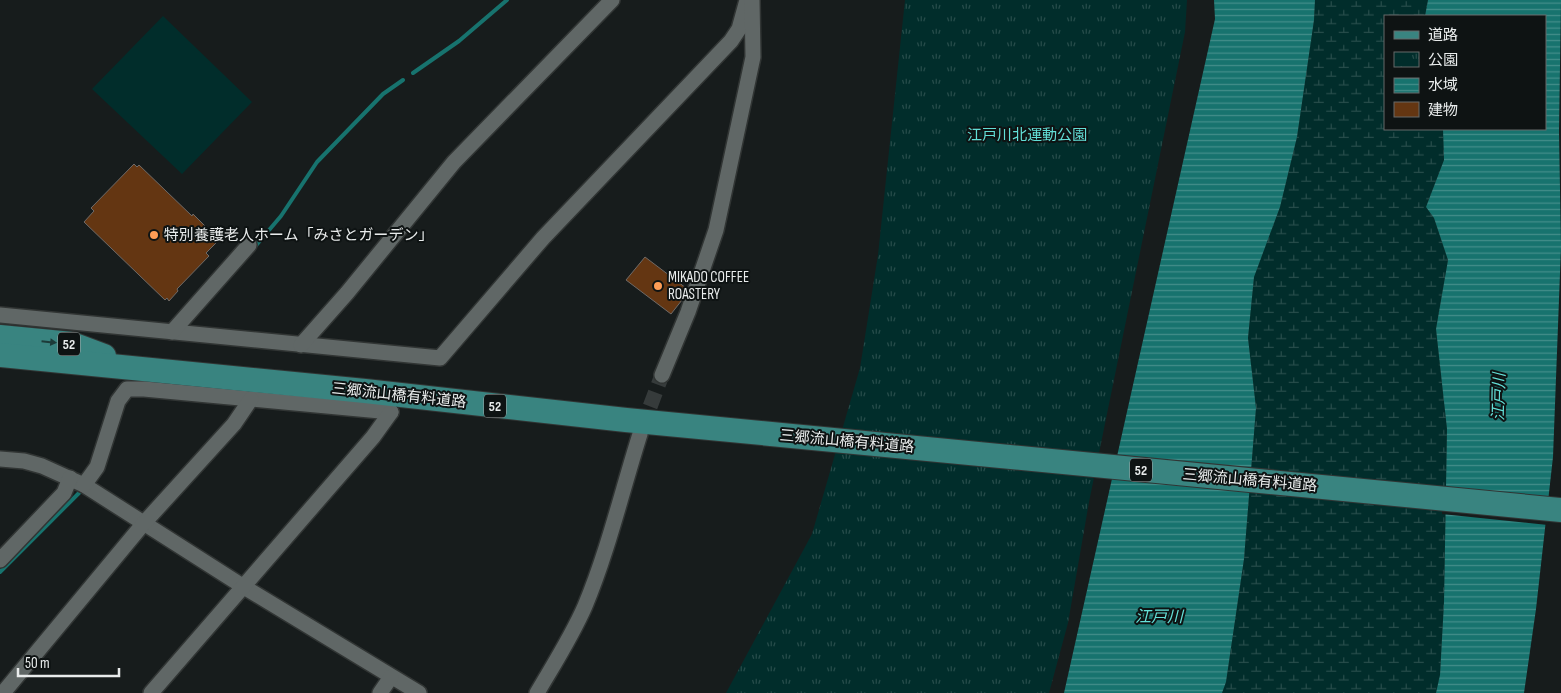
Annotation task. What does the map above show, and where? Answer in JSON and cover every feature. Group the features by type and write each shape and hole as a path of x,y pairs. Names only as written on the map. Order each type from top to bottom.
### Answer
{"main road":[{"name":"三郷流山橋有料道路","path":"0,337 72,344 134,367"},
{"name":"三郷流山橋有料道路","path":"0,355 365,391 633,427 720,429 1561,510"}],"street":[{"path":"301,345 347,293 454,162 612,0"},
{"path":"0,315 440,358 543,238 731,41 739,29 747,0"},
{"path":"662,375 688,312 716,230 754,57 752,0"},
{"path":"172,332 249,246"},
{"path":"84,485 97,467 118,401 127,389 391,412 373,437 151,693"},
{"path":"4,693 144,523 234,424 251,399"},
{"path":"537,693 567,642 600,568 633,427"},
{"path":"0,459 24,461 42,466 84,485 244,587 419,693"},
{"path":"0,560 64,493 70,478"},
{"path":"380,693 391,677"}],"green space":[{"name":"江戸川北運動公園","path":"905,0 1187,0 1185,32 1089,502 1068,623 1049,693 726,693 812,534 860,368 878,255"},
{"path":"1315,0 1428,0 1425,15 1384,15 1384,130 1443,130 1444,160 1426,207 1434,218 1448,260 1436,329 1447,429 1444,602 1440,676 1436,693 1222,693 1226,682 1244,559 1256,408 1248,338 1254,276 1280,207 1297,137 1314,20"},
{"path":"163,16 252,102 182,174 92,89"}],"water":[{"name":"江戸川","path":"1214,0 1315,0 1314,20 1297,137 1280,207 1254,277 1248,338 1256,408 1244,559 1226,682 1222,693 1064,693 1215,19"},
{"name":"江戸川","path":"1428,0 1561,0 1559,131 1561,247 1553,457 1536,609 1524,693 1436,693 1440,675 1444,602 1447,429 1436,329 1448,260 1434,218 1426,207 1444,160 1443,130 1546,130 1546,15 1425,15"}],"pier":[{"path":"1442,489 1550,500 1548,525 1442,514"}],"building":[{"name":"特別養護老人ホーム「みさとガーデン」","path":"134,164 137,167 139,165 192,216 193,214 205,226 203,229 217,242 206,253 209,256 177,289 178,291 169,301 167,298 165,300 84,222 94,211 91,208"},
{"name":"MIKADO COFFEE ROASTERY","path":"645,257 686,288 682,300 671,314 626,280"}],"waterway":[{"path":"413,73 459,41 507,0"},
{"path":"253,249 281,216 317,162 383,94 403,80"},
{"path":"0,572 79,493"}],"tunnel":[{"path":"642,428 662,375"}],"place":[{"name":"特別養護老人ホーム「みさとガーデン」","path":"154,235"},
{"name":"MIKADO COFFEE ROASTERY","path":"658,286"}]}
